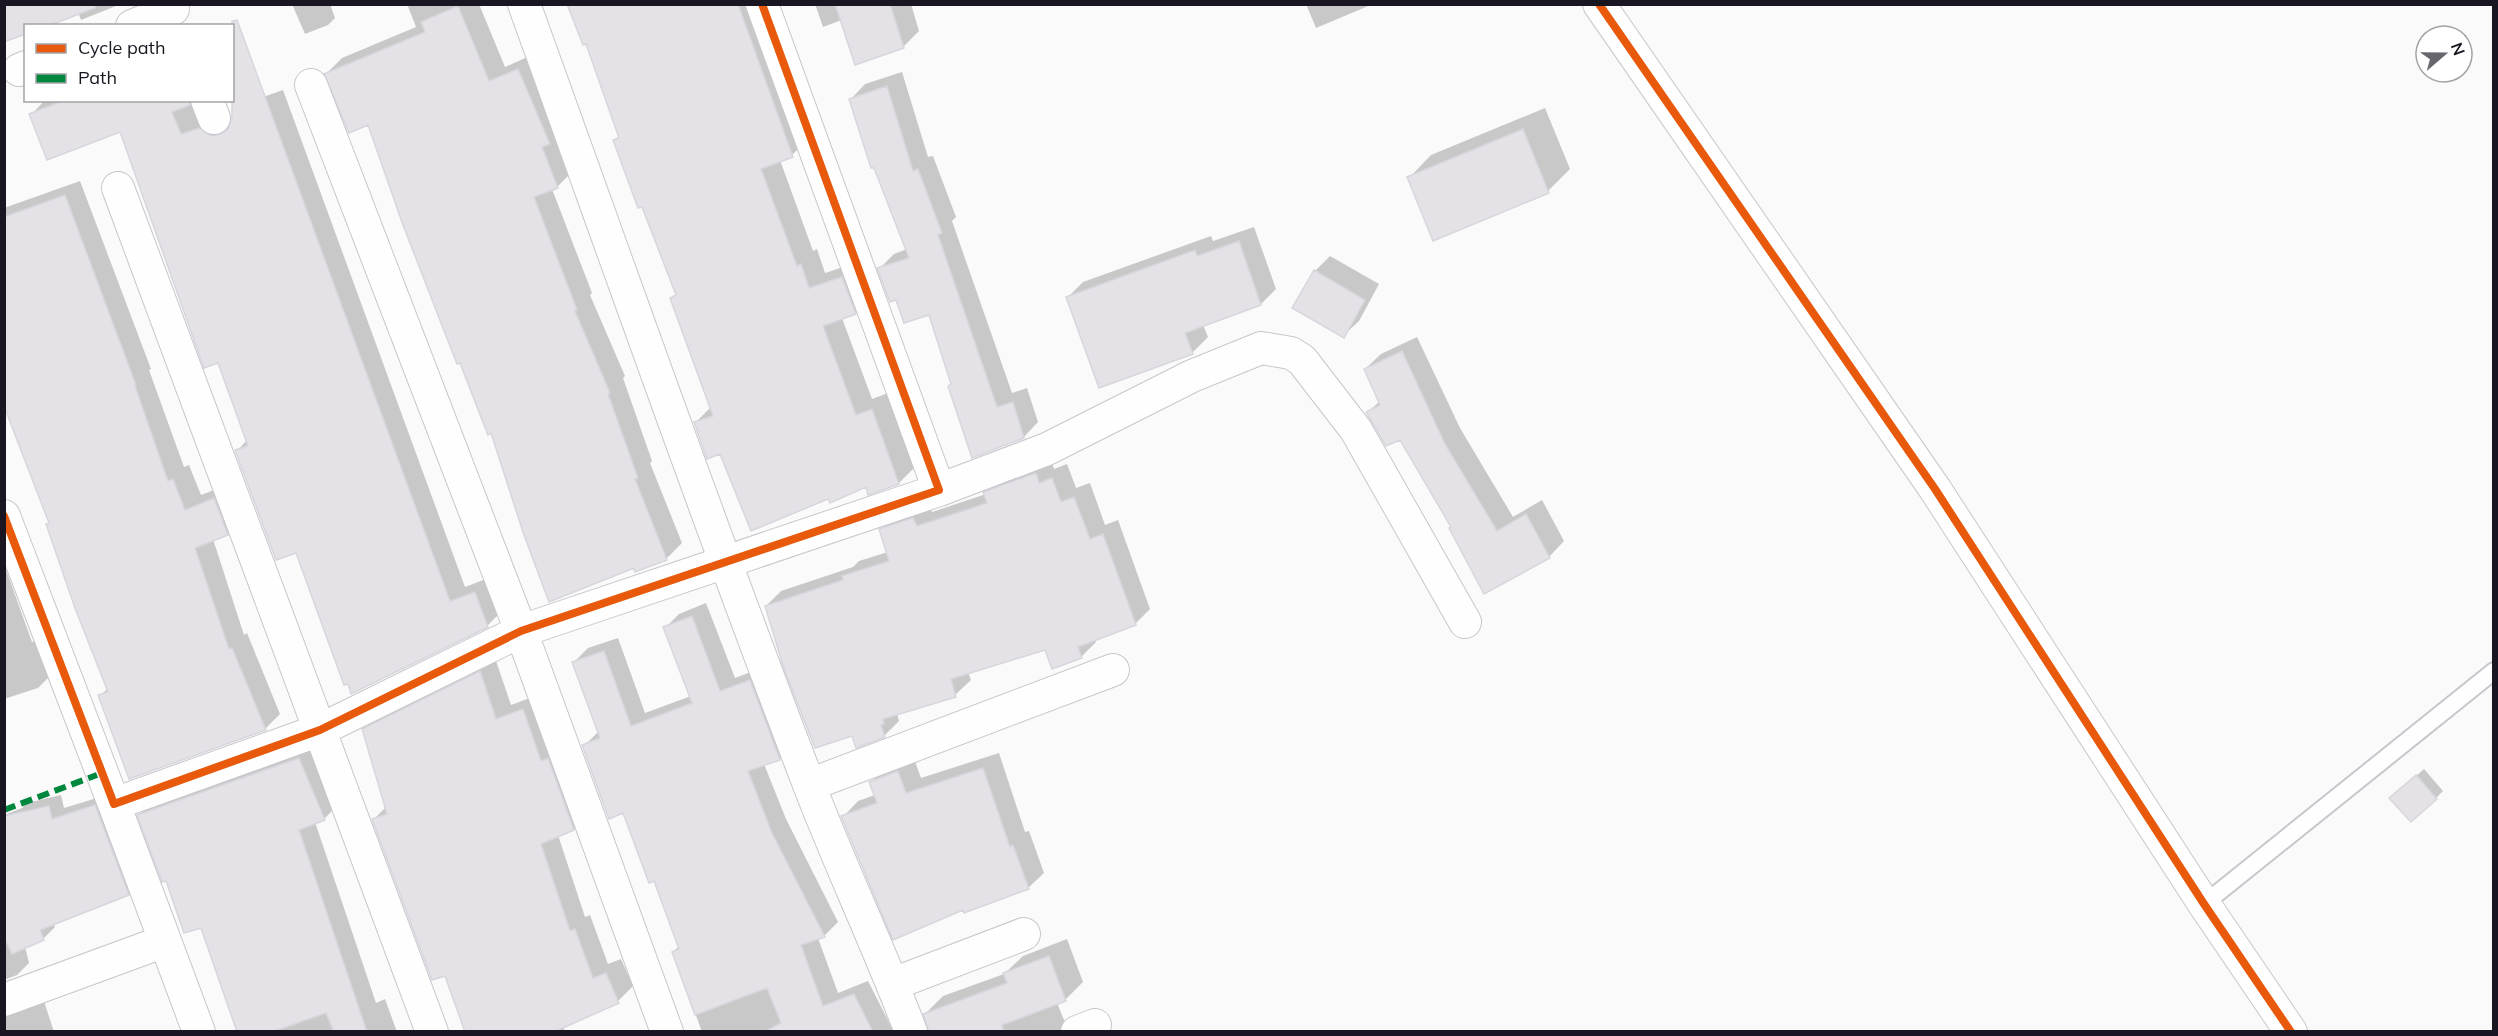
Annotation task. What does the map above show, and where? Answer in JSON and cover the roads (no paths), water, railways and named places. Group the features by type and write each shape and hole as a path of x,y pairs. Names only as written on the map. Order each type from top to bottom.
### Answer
{"street":[{"path":"524,4 725,561 809,785 911,1032"},
{"path":"762,4 939,490"},
{"path":"1599,4 1935,489 2204,904 2291,1032"},
{"path":"138,24 174,13"},
{"path":"311,85 521,631 667,1032"},
{"path":"118,188 432,1032"},
{"path":"114,804 320,730 521,631 939,490 1047,449 1192,376 1261,348 1291,353 1302,360 1356,430 1465,622"},
{"path":"4,516 199,1032"},
{"path":"809,785 1113,670"},
{"path":"893,984 1024,934"},
{"path":"4,1000 165,941"}],"lane":[{"path":"2204,904 2493,672"}]}
